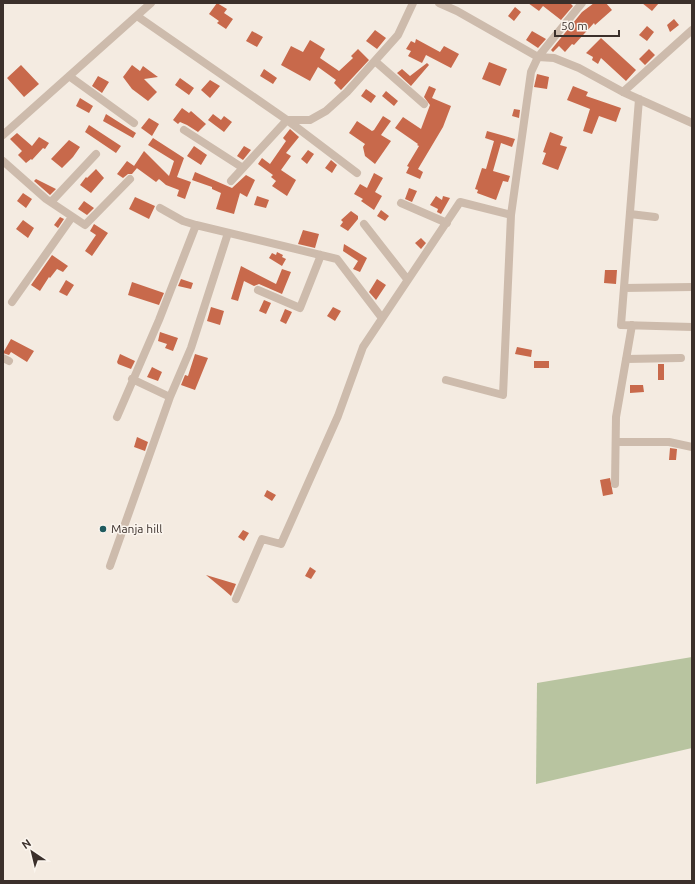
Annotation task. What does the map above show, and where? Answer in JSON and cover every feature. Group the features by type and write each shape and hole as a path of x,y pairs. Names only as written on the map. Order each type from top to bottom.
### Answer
{"street":[{"path":"3,135 151,3"},
{"path":"231,181 287,120 310,120 326,111 376,62 398,36 413,3"},
{"path":"439,3 457,11 538,56 554,58 580,68 623,92 692,123"},
{"path":"446,380 504,396 511,215 531,72 538,56 579,4"},
{"path":"137,16 287,120 357,173"},
{"path":"623,92 692,30"},
{"path":"376,62 424,104"},
{"path":"69,76 134,123"},
{"path":"639,99 621,325 692,327"},
{"path":"184,130 243,168"},
{"path":"51,202 96,154"},
{"path":"3,161 51,202 85,225 130,179"},
{"path":"236,600 262,539 281,544 338,416 363,347 407,279 432,247 460,202 511,215"},
{"path":"400,203 447,223"},
{"path":"160,208 183,221 196,225 337,259 382,318"},
{"path":"630,214 655,217"},
{"path":"12,302 72,216"},
{"path":"364,224 407,279"},
{"path":"117,417 132,379 159,320 196,225"},
{"path":"110,566 170,398 191,348 228,233"},
{"path":"258,290 300,308 321,255"},
{"path":"624,288 692,287"},
{"path":"615,484 616,417 632,325"},
{"path":"626,359 681,358"},
{"path":"132,379 170,398"},
{"path":"616,442 669,442 692,447"}],"green space":[{"path":"692,657 692,748 536,784 537,683"}],"building":[{"path":"217,3 227,9 224,13 233,19 226,29 217,23 219,21 209,14"},
{"path":"528,3 570,3 573,6 561,20 543,6 539,11"},
{"path":"594,3 606,3 612,10 595,25 594,23 574,45 572,44 565,52 559,46 553,52 551,50 582,12"},
{"path":"642,3 659,3 652,11"},
{"path":"515,7 521,12 514,21 508,16"},
{"path":"674,19 679,25 670,32 667,25"},
{"path":"647,26 654,32 647,41 639,35"},
{"path":"375,30 386,38 377,49 366,41"},
{"path":"252,31 263,37 257,47 246,41"},
{"path":"532,31 546,39 538,48 526,40"},
{"path":"601,38 636,70 626,81 601,58 598,64 592,60 593,57 586,53"},
{"path":"416,39 440,52 444,46 459,54 451,68 426,55 422,63 408,56 411,51 406,49 411,41 415,43"},
{"path":"310,40 325,49 320,58 339,71 353,58 351,56 358,49 369,60 341,90 334,83 336,80 318,67 310,81 281,65 291,46 303,52"},
{"path":"649,49 655,55 645,65 639,59"},
{"path":"489,62 507,69 500,86 482,79"},
{"path":"427,63 429,65 411,86 397,73 402,69 410,76"},
{"path":"21,65 39,84 24,97 7,78"},
{"path":"132,65 140,71 143,66 158,77 144,79 157,92 148,101 132,89 123,77"},
{"path":"264,69 277,78 273,84 260,76"},
{"path":"537,74 549,77 547,89 534,87"},
{"path":"98,76 109,82 102,93 92,86"},
{"path":"180,78 194,88 189,95 175,85"},
{"path":"210,80 220,86 210,98 201,90"},
{"path":"429,86 436,89 432,98 451,106 443,127 418,169 423,172 420,179 406,173 409,167 407,166 419,146 395,128 403,117 421,129 430,105 424,97"},
{"path":"573,86 588,92 586,96 621,108 616,122 599,116 592,134 583,131 590,109 567,100"},
{"path":"366,89 376,96 371,103 361,96"},
{"path":"386,91 398,101 394,106 382,96"},
{"path":"80,98 93,106 89,113 76,106"},
{"path":"182,108 189,113 191,111 206,124 198,132 187,125 180,122 178,124 173,120"},
{"path":"514,109 520,110 519,118 512,116"},
{"path":"106,114 136,133 133,138 103,121"},
{"path":"213,114 221,120 224,116 232,122 224,132 208,120"},
{"path":"383,116 391,121 381,135 391,141 375,164 365,156 363,147 365,144 349,133 357,121 372,131 374,130"},
{"path":"149,118 159,124 152,136 141,128"},
{"path":"89,125 121,146 116,153 85,132"},
{"path":"290,129 299,137 286,153 291,156 281,170 296,180 287,196 272,186 276,181 271,177 273,175 258,164 262,158 270,164 286,141 283,138"},
{"path":"487,131 515,139 512,147 501,143 493,171 510,176 508,182 503,181 496,200 477,193 478,190 475,189 482,168 486,169 494,141 485,138"},
{"path":"550,132 563,137 560,145 567,147 558,170 542,164 546,153 543,152"},
{"path":"17,133 32,146 39,137 49,143 45,149 43,148 32,160 31,159 26,163 18,155 22,151 10,139"},
{"path":"153,138 184,158 177,177 191,182 185,199 177,196 179,190 166,185 159,179 156,182 134,166 144,151 169,176 174,161 148,145"},
{"path":"69,140 80,147 62,168 51,159"},
{"path":"194,146 207,155 201,165 187,156"},
{"path":"244,146 251,150 243,160 237,156"},
{"path":"308,150 314,154 307,164 301,159"},
{"path":"331,160 337,165 332,173 325,168"},
{"path":"127,161 137,168 132,174 128,174 123,178 117,174"},
{"path":"96,169 104,178 91,193 80,185 86,177 87,178"},
{"path":"195,172 232,188 246,175 255,180 247,197 240,193 234,214 216,209 221,193 212,189 212,187 192,180"},
{"path":"374,173 383,178 375,192 382,196 374,210 361,201 363,199 354,194 360,184 367,188"},
{"path":"36,179 56,189 50,195 34,181"},
{"path":"409,188 417,191 412,202 405,199"},
{"path":"23,193 32,199 26,208 17,201"},
{"path":"257,196 269,200 266,208 254,205"},
{"path":"436,196 442,200 443,196 450,198 441,214 437,212 438,209 430,205"},
{"path":"135,197 155,206 149,219 129,209"},
{"path":"84,201 94,208 87,215 78,209"},
{"path":"381,210 389,216 385,221 377,216"},
{"path":"351,211 358,216 358,219 348,231 340,226 343,222 341,220"},
{"path":"60,217 64,219 58,228 54,225"},
{"path":"23,220 34,228 28,238 16,229"},
{"path":"94,224 108,233 92,256 85,251 96,235 90,231"},
{"path":"303,230 319,234 315,248 298,244"},
{"path":"421,238 426,243 421,249 415,243"},
{"path":"344,244 367,258 360,272 353,269 358,261 343,251"},
{"path":"277,252 283,255 282,257 286,259 282,266 269,258 272,253 276,255"},
{"path":"52,255 68,266 63,272 57,269 50,278 49,277 40,291 31,285"},
{"path":"241,266 276,284 282,269 291,272 282,294 259,284 254,286 244,281 238,301 231,299"},
{"path":"605,270 617,270 616,284 604,283"},
{"path":"181,279 193,283 191,289 178,286"},
{"path":"377,279 386,285 376,300 369,292"},
{"path":"66,280 74,285 67,296 59,292"},
{"path":"132,282 164,293 159,305 128,295"},
{"path":"264,300 271,303 266,314 259,311"},
{"path":"211,307 224,311 220,325 207,321"},
{"path":"333,307 341,311 335,321 327,316"},
{"path":"285,309 292,312 286,324 280,321"},
{"path":"160,332 178,338 173,351 165,348 167,344 158,341"},
{"path":"11,339 34,351 27,362 11,352 9,355 3,353"},
{"path":"517,347 532,350 531,357 515,354"},
{"path":"120,354 135,361 131,369 118,364 117,362"},
{"path":"195,354 208,358 195,390 181,385 185,375 188,376"},
{"path":"534,361 549,361 549,368 534,368"},
{"path":"658,364 664,364 664,380 658,380"},
{"path":"152,367 162,372 158,381 147,377"},
{"path":"630,385 643,385 644,392 630,393"},
{"path":"137,437 148,442 145,451 134,447"},
{"path":"670,448 677,449 676,460 669,460"},
{"path":"610,478 613,494 603,496 600,480"},
{"path":"267,490 276,495 272,501 264,496"},
{"path":"243,530 249,533 244,541 238,537"},
{"path":"310,567 316,571 311,579 305,576"},
{"path":"206,575 236,584 231,596 223,589"}],"place":[{"name":"Manja hill","path":"103,529"}]}
